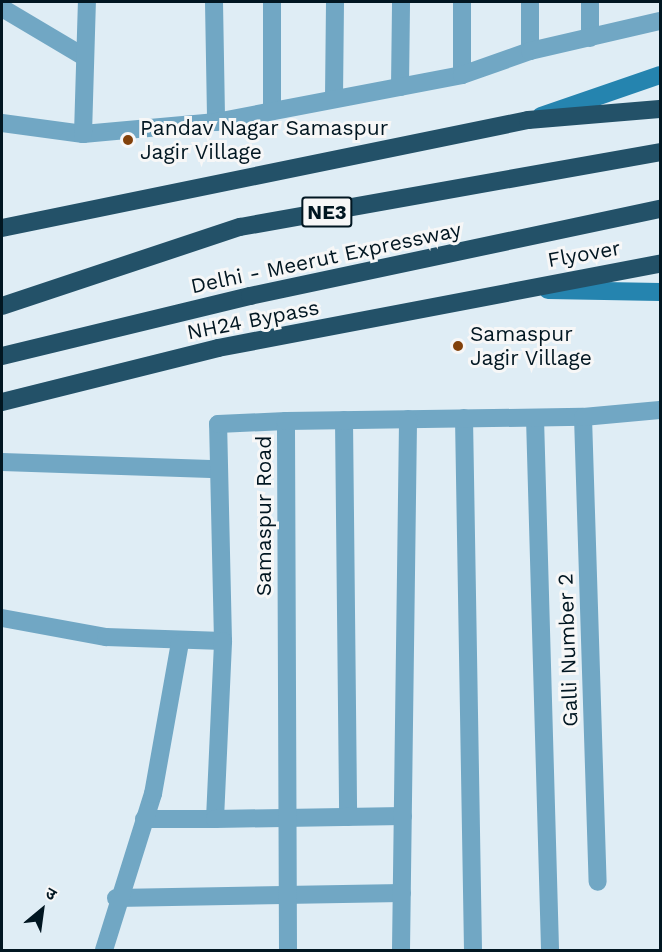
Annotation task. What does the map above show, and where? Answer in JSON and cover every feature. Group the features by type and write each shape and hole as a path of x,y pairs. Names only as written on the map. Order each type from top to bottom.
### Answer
{"highway":[{"path":"2,228 528,120 660,109"},
{"name":"Delhi - Meerut Expressway","path":"2,306 240,227 660,152"},
{"name":"Delhi - Meerut Expressway","path":"2,356 250,296 660,209"},
{"name":"Flyover","path":"514,289 652,266"},
{"name":"NH24 Bypass","path":"2,402 218,348 514,289"}],"street":[{"path":"83,134 83,56 87,2"},
{"path":"214,2 216,122"},
{"path":"272,2 272,111"},
{"path":"334,98 335,2"},
{"path":"400,87 401,2"},
{"path":"462,2 462,75"},
{"path":"530,2 530,51"},
{"path":"590,2 590,38"},
{"path":"2,8 83,56"},
{"path":"2,123 83,134 216,122 462,75 530,51 660,21"},
{"path":"528,120 660,75"},
{"path":"514,289 660,291"},
{"name":"Samaspur Road","path":"288,951 286,421 583,417 660,410"},
{"name":"Galli Number 2","path":"583,417 598,882"},
{"path":"464,418 473,951"},
{"path":"535,418 550,951"},
{"path":"401,951 408,419"},
{"path":"344,420 348,817"},
{"path":"215,819 223,642 218,424 286,421"},
{"path":"2,462 218,469"},
{"path":"2,618 106,637 180,643 223,642"},
{"path":"104,951 116,898 144,819 160,763 180,643"},
{"path":"144,819 403,816"},
{"path":"116,898 402,893"}],"place":[{"name":"Pandav Nagar Samaspur Jagir Village","path":"128,140"},
{"name":"Samaspur Jagir Village","path":"458,346"}]}
